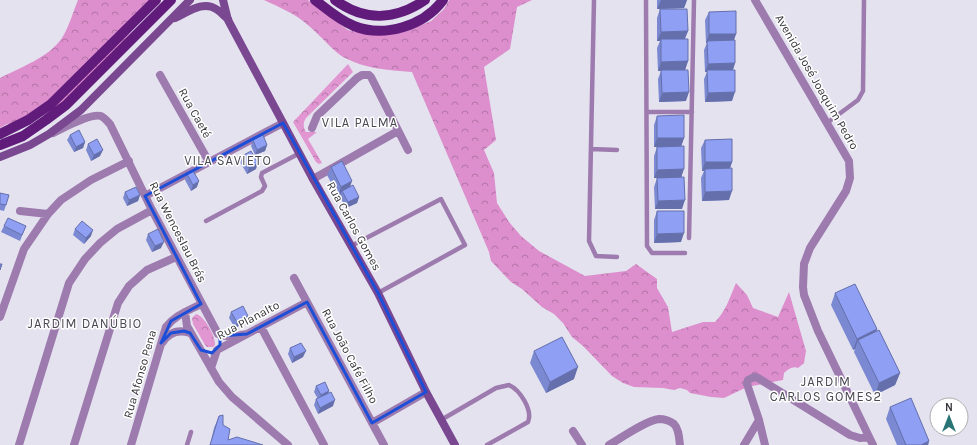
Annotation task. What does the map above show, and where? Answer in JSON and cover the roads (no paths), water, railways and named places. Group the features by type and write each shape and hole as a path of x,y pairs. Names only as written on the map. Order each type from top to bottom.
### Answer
{"main road":[{"path":"0,134 28,120 51,104 156,0"},
{"path":"0,145 23,136 66,105 171,0"},
{"path":"0,157 28,146 81,110 190,0"},
{"path":"223,0 228,20"},
{"path":"315,0 335,16 355,26 368,30 401,28 418,22 432,12 443,0"},
{"path":"335,0 353,11 368,15 383,16 410,10 425,0"},
{"path":"171,20 206,5 216,9 228,20"},
{"name":"Rua Carlos Gomes","path":"228,20 313,179 378,293 426,392 455,445"}],"street":[{"name":"Avenida José Joaquim Pedro","path":"755,0 849,161 850,172 844,196 814,241 804,264 802,279 804,295 818,332 871,441"},
{"path":"312,128 317,116 357,78 366,74 372,76 408,150"},
{"name":"Rua Caeté","path":"160,75 209,162"},
{"name":"Rua Wenceslau Brás","path":"38,140 90,116 101,116 106,119 129,161 176,257 218,334"},
{"path":"145,196 283,123"},
{"path":"313,179 398,131"},
{"path":"0,317 24,249 48,214 61,200 91,180 129,161"},
{"path":"19,445 69,283 85,259 117,228 152,210"},
{"path":"20,212 48,214"},
{"path":"74,445 118,303 129,286 147,270 176,257"},
{"name":"Rua João Café Filho","path":"294,278 384,445"},
{"name":"Rua Planalto","path":"211,368 217,350 307,302"},
{"name":"Rua Afonso Pena","path":"131,445 162,343 164,331 171,321 201,304"},
{"path":"186,312 186,320 190,333 219,382 232,397 288,445"},
{"path":"260,327 323,444"},
{"path":"162,343 165,338 177,331 190,333"},
{"path":"218,334 232,337 247,334"},
{"path":"201,350 206,353 212,353 217,350 220,345 218,334"},
{"path":"765,445 759,420 747,384 750,378 758,378 850,435 871,441"},
{"path":"372,423 426,392"},
{"path":"609,445 652,421 660,419 668,420 674,424 678,431 680,445"},
{"path":"744,445 759,420"},
{"path":"573,431 582,445"}],"lane":[{"path":"594,0 589,241 596,256 617,257"},
{"path":"646,0 647,246 652,253 685,253"},
{"path":"689,238 694,0"},
{"path":"827,123 858,100 863,91 864,0"},
{"path":"647,112 692,112"},
{"path":"591,149 617,150"},
{"path":"206,221 262,191 265,186 261,177 262,173 300,153"},
{"path":"351,246 441,199 465,245 378,293"},
{"path":"441,420 496,388 509,385 514,387 529,410 530,418 528,422 487,445"},
{"path":"187,445 191,432"}],"district":[{"name":"VILA PALMA","path":"360,122"},
{"name":"VILA SAVIETO","path":"228,160"},
{"name":"JARDIM DANÚBIO","path":"85,323"},
{"name":"JARDIM CARLOS GOMES2","path":"826,388"}]}
